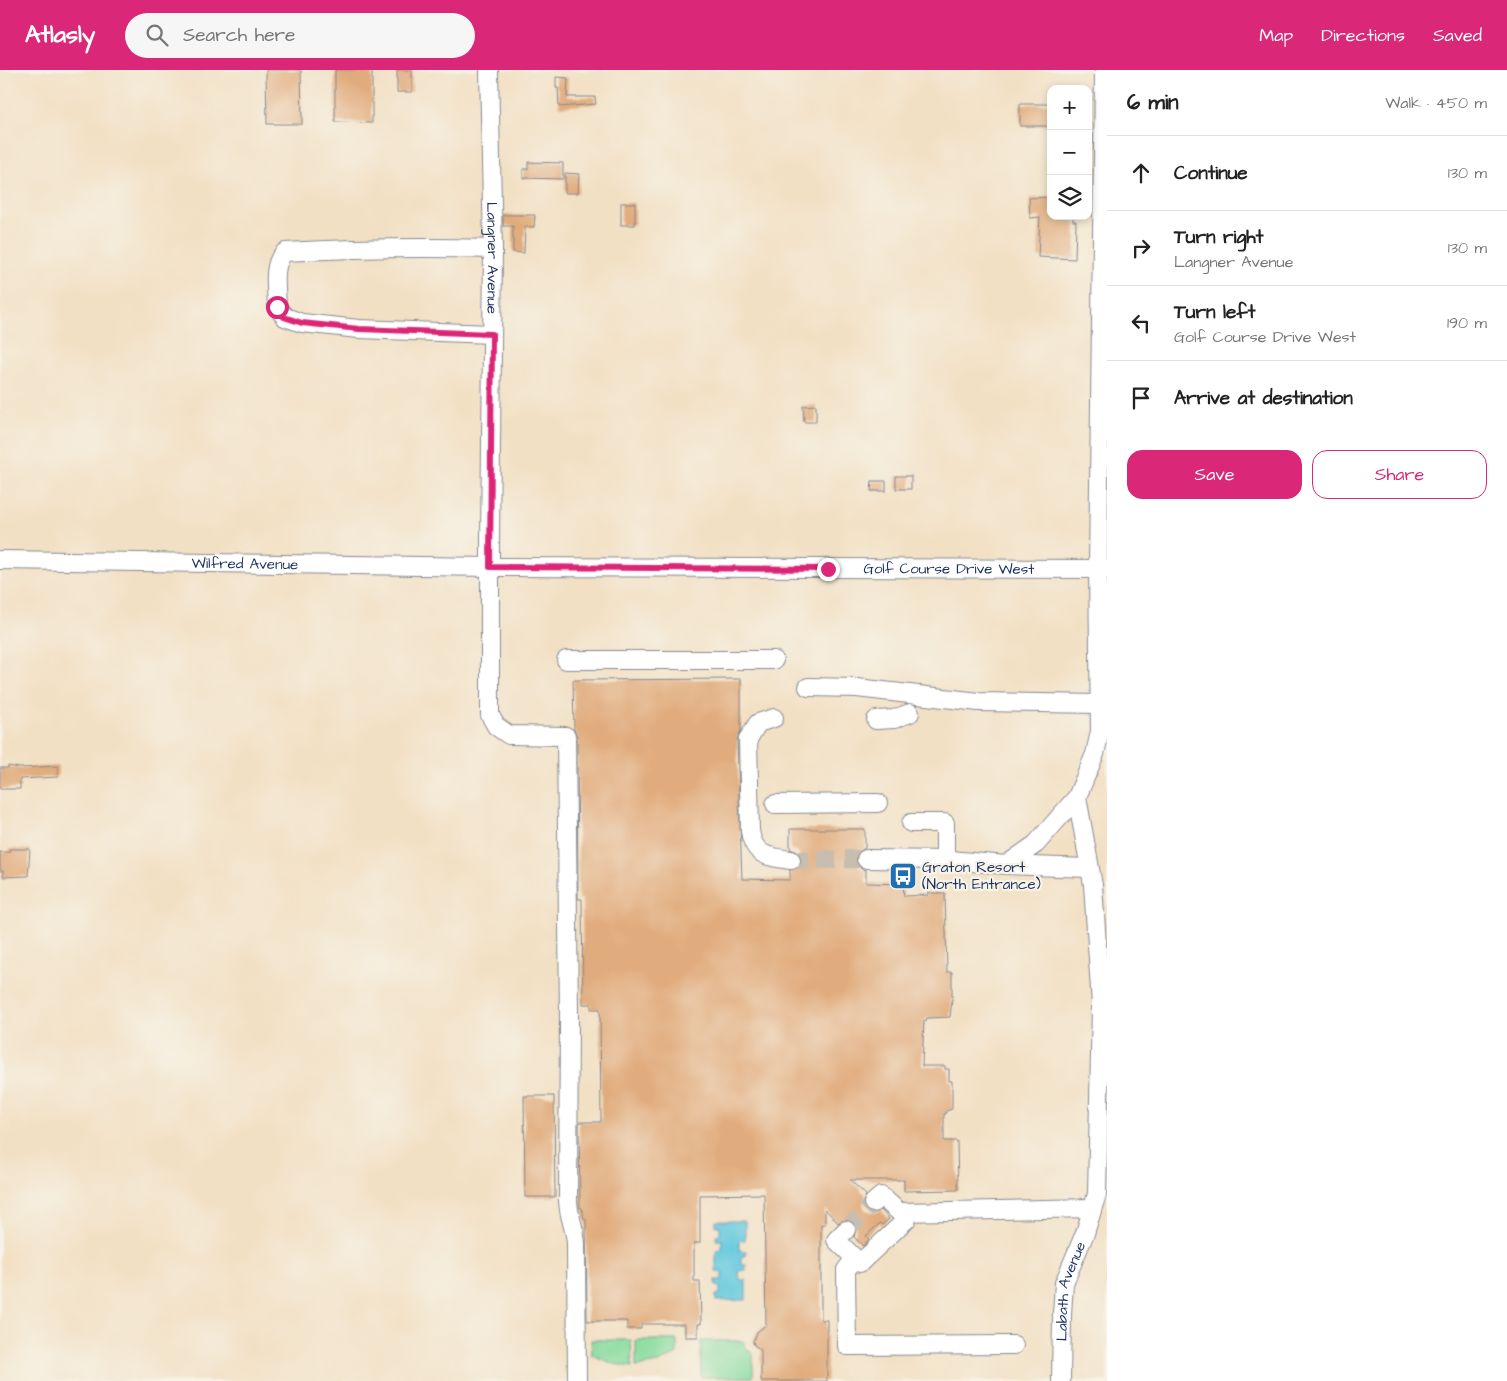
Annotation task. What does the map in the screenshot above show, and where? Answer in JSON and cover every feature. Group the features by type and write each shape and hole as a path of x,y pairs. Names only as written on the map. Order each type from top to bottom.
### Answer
{"street":[{"name":"Langner Avenue","path":"489,70 493,249 490,715 496,726 509,735 566,736 569,1016 568,1200 569,1213 575,1229 576,1243 576,1381"},
{"path":"1006,865 1036,844 1077,797 1095,754 1100,731 1103,569 1104,70"},
{"path":"492,334 359,329 302,323 284,317 279,312 277,307 276,269 278,259 285,252 363,248 440,247 493,249"},
{"name":"Wilfred Avenue","path":"0,560 490,567"},
{"name":"Golf Course Drive West","path":"490,567 1103,569"},
{"path":"566,660 774,660"},
{"path":"808,687 857,688 979,702 1100,704"},
{"path":"876,720 894,719 910,713"},
{"path":"774,718 758,722 748,740 750,831 752,840 761,854 771,858 791,860"},
{"name":"Labath Avenue","path":"1061,1381 1064,1283 1079,1247 1097,1194 1104,1038 1104,1009 1095,910 1077,797"},
{"path":"775,804 878,803"},
{"path":"911,823 945,823 944,860"},
{"path":"866,859 944,860 1006,865 1089,868"},
{"path":"846,1230 836,1240 860,1263 907,1219 881,1196 873,1203"},
{"path":"900,1212 1092,1208"},
{"path":"854,1258 846,1270 847,1346 1014,1345"}],"green space":[{"path":"591,1340 631,1340 632,1367 614,1364 592,1355"},
{"path":"636,1340 677,1340 677,1354 658,1363 636,1367"},
{"path":"701,1341 743,1341 746,1348 753,1354 753,1377 701,1377"}],"water":[{"path":"716,1221 745,1221 745,1240 739,1240 739,1250 746,1251 746,1256 741,1256 741,1265 746,1265 746,1270 739,1271 740,1280 746,1280 746,1300 716,1301 716,1295 720,1294 720,1287 716,1286 716,1280 722,1280 722,1271 716,1271 716,1251 722,1250 722,1240 716,1240 716,1236 720,1235 720,1226 716,1226"}],"building":[{"path":"266,70 301,70 302,124 267,124"},
{"path":"335,70 372,70 372,123 335,122"},
{"path":"397,70 412,70 412,92 397,92"},
{"path":"556,77 568,78 567,97 595,97 596,104 559,107"},
{"path":"1020,104 1047,104 1047,126 1020,126"},
{"path":"528,162 563,163 563,179 523,178 523,169 528,169"},
{"path":"565,173 579,174 578,193 565,193"},
{"path":"1047,197 1047,220 1076,221 1075,259 1038,257 1040,217 1030,218 1029,198"},
{"path":"621,203 635,203 635,225 621,225"},
{"path":"503,215 535,215 534,227 525,227 524,253 513,252 513,226 503,226"},
{"path":"816,405 816,422 804,422 803,406"},
{"path":"896,476 911,476 911,489 896,489"},
{"path":"872,481 886,481 886,491 871,491"},
{"path":"741,679 741,730 737,739 742,879 790,880 790,870 799,867 802,861 798,852 790,849 790,829 865,829 865,848 857,853 855,859 860,868 866,870 866,883 903,884 904,896 945,893 947,972 952,972 950,1017 927,1018 924,1021 922,1066 945,1066 945,1069 949,1069 949,1081 952,1081 952,1109 944,1114 944,1141 957,1141 958,1190 904,1191 904,1180 850,1180 866,1195 863,1205 865,1210 875,1213 881,1210 889,1219 882,1225 880,1223 866,1236 869,1239 863,1246 854,1237 856,1228 853,1222 844,1220 838,1223 825,1209 825,1224 821,1224 821,1320 827,1320 827,1381 761,1381 761,1350 754,1345 753,1341 757,1332 766,1325 764,1194 700,1195 700,1243 694,1243 694,1281 700,1281 701,1324 698,1324 698,1337 685,1337 685,1324 641,1324 641,1329 627,1329 627,1321 587,1321 586,1219 584,1219 582,1208 580,1208 579,1122 601,1122 600,1009 591,1009 591,1004 583,1004 582,899 578,899 577,736 574,729 573,680"},
{"path":"8,766 20,768 58,766 58,777 20,779 20,789 0,789 0,768 8,768"},
{"path":"9,849 30,849 28,876 3,877 3,871 0,871 0,852 9,852"},
{"path":"524,1096 554,1096 555,1197 525,1197"}],"tunnel":[{"path":"791,860 866,859"},
{"path":"846,1230 873,1203"}],"place":[{"name":"Graton Resort (North Entrance)","path":"903,876"}],"route":[{"path":"277,307 284,317 302,323 359,329 492,334 490,567 828,569"}]}
